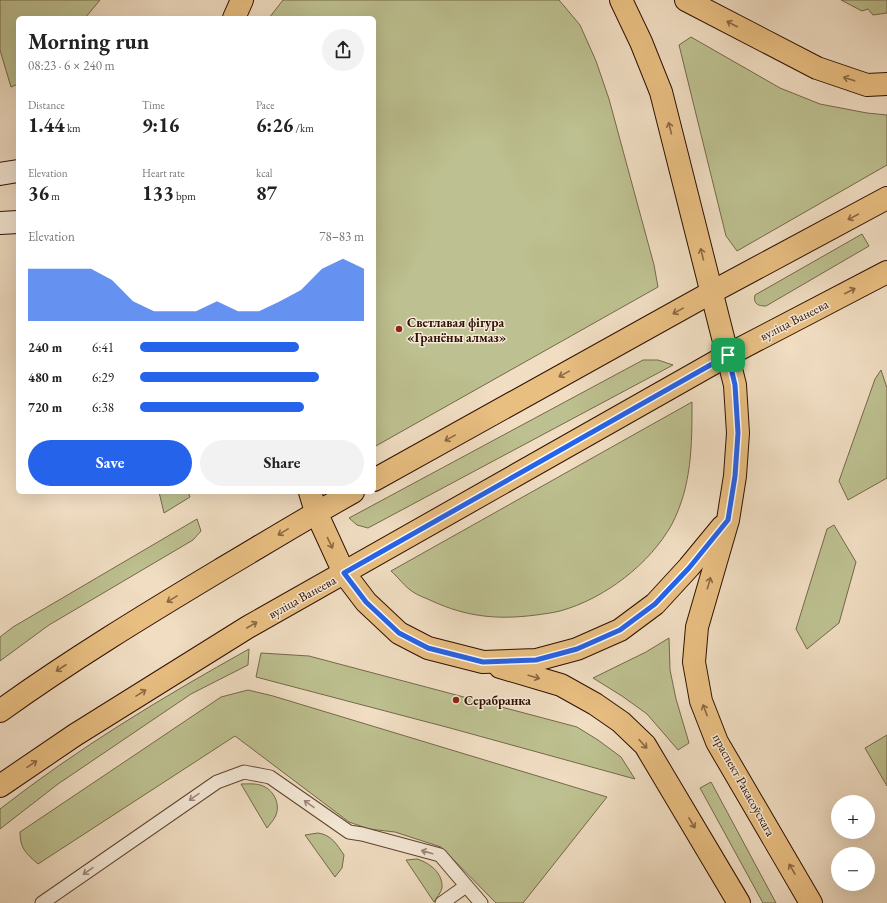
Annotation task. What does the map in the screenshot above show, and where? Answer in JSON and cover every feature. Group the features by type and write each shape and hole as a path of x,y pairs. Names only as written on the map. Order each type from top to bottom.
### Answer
{"main road":[{"path":"225,16 241,0"},
{"path":"235,16 241,0"},
{"name":"праспект Ракасоўскага","path":"621,0 641,42 660,92 735,385 738,433 735,476 728,520 697,627 694,662 701,702 717,742 811,903"},
{"path":"686,0 817,68 867,85 887,84"},
{"path":"0,174 16,171"},
{"path":"376,479 712,292 887,198"},
{"path":"0,223 16,222"},
{"name":"вуліца Ванеева","path":"0,786 75,735 248,627 728,355 887,272"},
{"path":"311,494 316,512 344,573 366,602 399,633 428,648 483,662 561,685 595,704 621,722 646,745 739,903"},
{"path":"0,710 44,679 138,619 316,512 349,494"},
{"path":"483,662 536,660 577,649 620,630 655,604 689,568 728,520"}],"lane":[{"path":"42,903 217,782 244,772 270,777 349,832 362,834 440,855 481,903"},
{"path":"442,903 466,886"}],"green space":[{"path":"0,0 100,0 87,16 16,16 16,85 11,87 0,50"},
{"path":"283,0 559,0 580,25 596,61 609,99 654,265 658,287 376,446 376,16 271,16"},
{"path":"841,0 887,0 887,13 873,15 868,9 862,11"},
{"path":"691,37 780,88 820,104 867,113 887,115 887,165 737,251 726,236 679,45"},
{"path":"862,234 869,246 766,306 758,305 755,302 755,295"},
{"path":"643,360 658,360 673,365 368,528 357,525 349,518"},
{"path":"881,370 887,388 887,478 848,500 839,481 875,379"},
{"path":"692,402 690,464 684,495 672,524 663,539 638,566 609,589 593,598 577,605 551,613 509,617 483,616 458,611 418,595 407,587 391,571"},
{"path":"159,494 189,494 190,497 164,513"},
{"path":"197,519 201,531 193,540 49,625 0,661 0,637 13,627"},
{"path":"834,525 856,562 839,623 807,649 796,629 827,529"},
{"path":"669,638 670,670 676,699 689,743 678,750 647,714 593,678 646,652"},
{"path":"249,649 248,665 191,694 58,784 0,829 0,809 60,765 122,724"},
{"path":"261,653 309,656 577,727 621,757 635,779 256,677"},
{"path":"248,690 273,696 607,797 523,903 496,903 441,847 395,832 369,829 349,822 235,736 38,864 24,850 21,843 20,832 221,697"},
{"path":"887,735 887,786 865,748"},
{"path":"711,782 776,903 763,903 700,788"},
{"path":"241,784 260,785 267,788 274,795 277,804 277,813 267,828"},
{"path":"318,833 331,838 344,855 342,868 335,877 305,835"},
{"path":"417,859 427,863 435,869 442,883 441,892 434,902 406,860"}],"place":[{"name":"Светлавая фігура «Гранёны алмаз»","path":"399,329"},
{"name":"Серабранка","path":"456,700"}],"route":[{"path":"728,355 735,385 738,433 735,476 728,520 689,568 655,604 620,630 577,649 536,660 483,662 428,648 399,633 366,602 344,573 728,355"}]}
